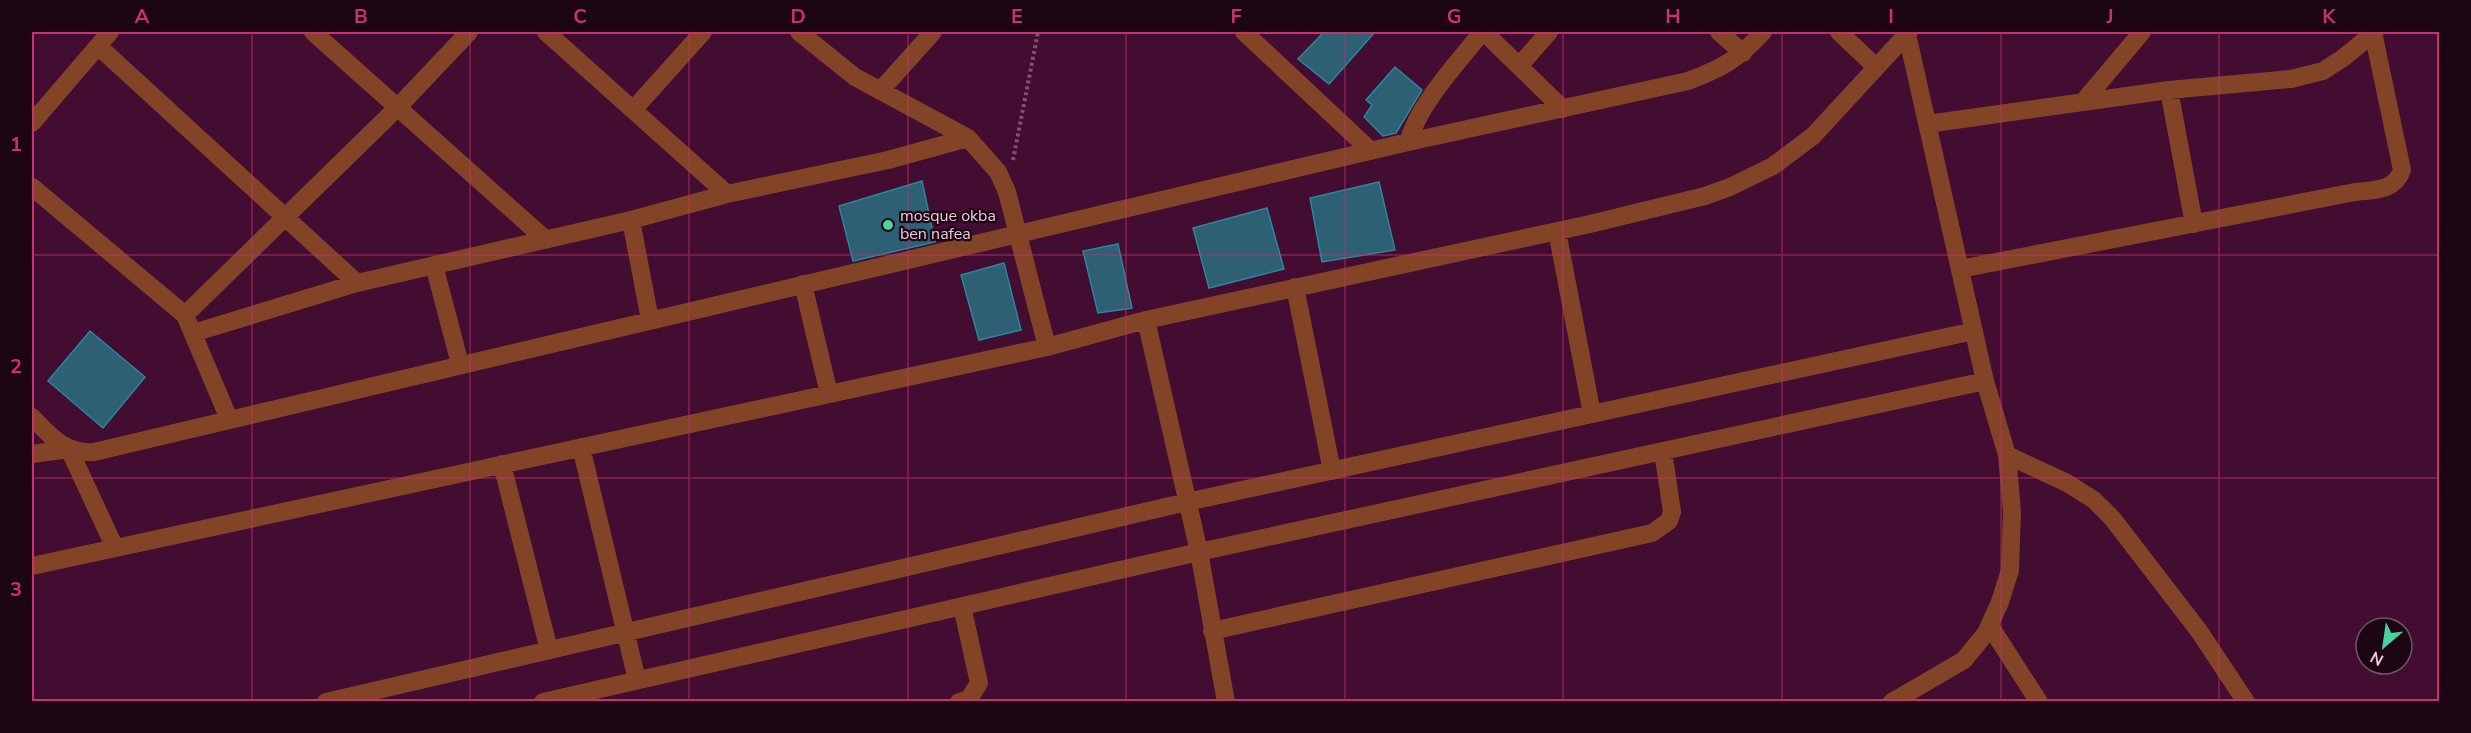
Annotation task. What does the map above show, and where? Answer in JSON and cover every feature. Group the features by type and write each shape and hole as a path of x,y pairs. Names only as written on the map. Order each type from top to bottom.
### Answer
{"street":[{"path":"32,123 111,32"},
{"path":"313,32 545,239"},
{"path":"185,315 398,107 469,32"},
{"path":"546,32 727,194"},
{"path":"633,110 703,32"},
{"path":"799,32 834,61 880,91 968,138 998,172 1007,192 1019,233 1047,347"},
{"path":"880,91 933,32"},
{"path":"1244,32 1371,151"},
{"path":"1408,142 1422,110 1483,32 1520,65 1563,109"},
{"path":"1520,65 1550,32"},
{"path":"1719,32 1743,53"},
{"path":"32,417 58,444 83,453 94,452 229,418 1408,142 1688,81 1727,65 1743,53 1763,32"},
{"path":"1839,32 1876,67"},
{"path":"2083,102 2142,32"},
{"path":"1927,124 2169,90 2291,79 2323,71 2343,58 2374,32 2403,170 2399,179 2385,188 1960,269"},
{"path":"32,566 1047,347 1146,320 1557,231 1705,196 1730,187 1773,166 1813,136 1908,33"},
{"path":"1893,701 1964,660 1986,633 2000,602 2010,570 2012,512 2007,456 1985,381 1908,33"},
{"path":"98,46 357,283"},
{"path":"2169,90 2194,224"},
{"path":"193,333 357,283 631,220 727,194 888,160 968,138"},
{"path":"32,187 185,315 229,418"},
{"path":"631,220 650,320"},
{"path":"1557,231 1592,414"},
{"path":"434,265 460,364"},
{"path":"803,284 829,394"},
{"path":"1294,287 1332,471"},
{"path":"1146,320 1198,552 1226,702"},
{"path":"326,702 1187,502 1974,331"},
{"path":"543,702 590,696 636,680 1198,552 1985,381"},
{"path":"581,447 636,680"},
{"path":"32,454 69,449"},
{"path":"69,449 115,548"},
{"path":"1212,631 1652,533 1669,521 1672,512 1663,451"},
{"path":"2007,456 2067,483 2094,500 2112,518 2199,632 2246,702"},
{"path":"502,464 549,650"},
{"path":"959,702 969,699 979,683 962,606"},
{"path":"1989,626 2039,702"}],"path":[{"path":"1007,192 1038,32"}],"building":[{"path":"1324,32 1375,32 1329,84 1298,59"},
{"path":"1395,67 1422,90 1396,133 1383,136 1364,117 1372,105 1366,100"},
{"name":"mosque okba ben nafea","path":"922,181 935,242 853,261 839,206"},
{"path":"1379,182 1395,250 1322,262 1310,198"},
{"path":"1267,208 1284,269 1209,288 1193,228"},
{"path":"1118,244 1132,308 1098,313 1083,251"},
{"path":"1004,263 1021,330 979,340 961,275"},
{"path":"90,331 145,377 103,428 48,381"}],"place":[{"name":"mosque okba ben nafea","path":"888,225"}]}
